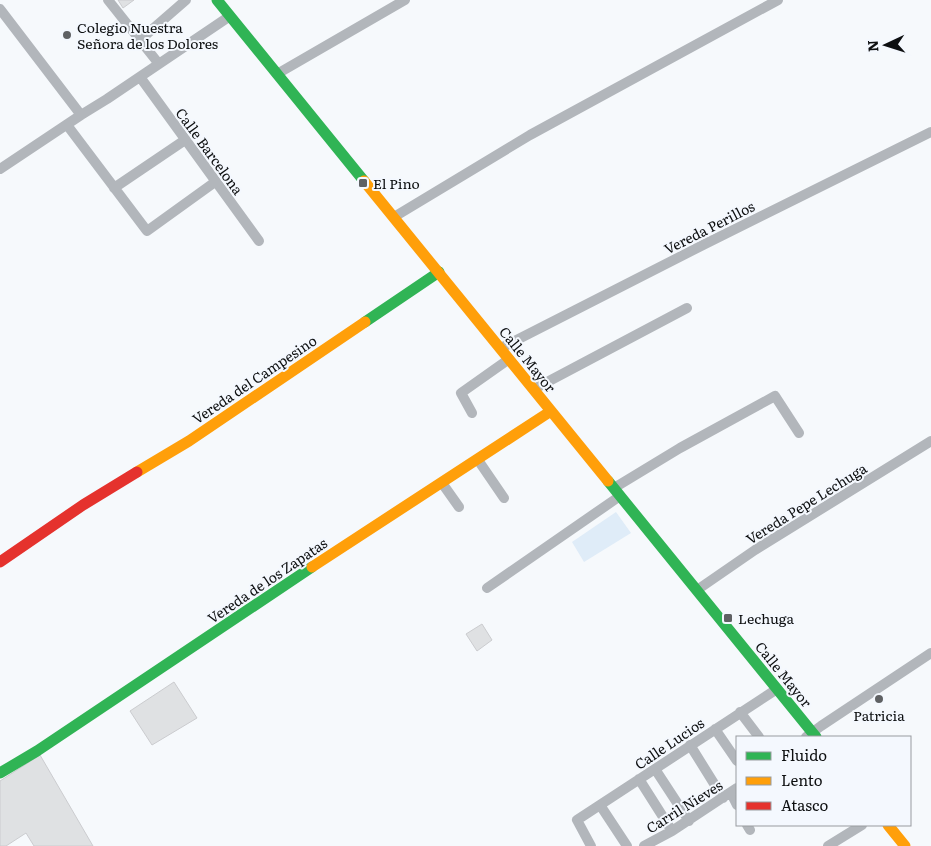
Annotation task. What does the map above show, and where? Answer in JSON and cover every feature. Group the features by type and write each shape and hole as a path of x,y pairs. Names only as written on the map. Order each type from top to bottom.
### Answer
{"street":[{"path":"108,0 159,64"},
{"path":"140,40 186,0"},
{"path":"277,74 405,0"},
{"path":"394,217 530,135 778,0"},
{"name":"Calle Mayor","path":"219,1 697,590 812,736"},
{"path":"0,9 81,115"},
{"path":"0,169 140,78 230,16"},
{"name":"Calle Barcelona","path":"140,78 259,242"},
{"path":"67,125 147,231 215,182"},
{"name":"Vereda Perillos","path":"500,348 931,132"},
{"path":"114,188 185,140"},
{"name":"Vereda del Campesino","path":"0,562 83,505 189,441 439,272"},
{"path":"534,389 687,308"},
{"path":"472,413 461,393 509,359"},
{"path":"487,588 680,448 775,396 799,433"},
{"name":"Vereda de los Zapatas","path":"0,774 551,411"},
{"name":"Vereda Pepe Lechuga","path":"697,590 756,550 931,441"},
{"path":"478,460 504,498"},
{"path":"442,483 459,507"},
{"path":"812,736 931,653"},
{"name":"Calle Lucios","path":"591,846 577,820 776,689"},
{"path":"740,712 758,736"},
{"path":"715,729 736,760"},
{"path":"690,745 730,793"},
{"path":"655,769 689,821"},
{"path":"638,779 672,831"},
{"name":"Carril Nieves","path":"644,846 689,821 730,793"},
{"path":"600,805 627,846"},
{"path":"828,846 860,826"},
{"path":"889,826 905,846"}],"shaded area":[{"path":"616,512 631,533 584,562 572,542"}],"building":[{"path":"118,0 134,0 123,8"},
{"path":"482,624 492,640 477,651 466,634"},
{"path":"174,682 197,718 152,745 130,711"},
{"path":"40,755 93,846 34,846 26,833 6,846 0,846 0,781"}],"traffic: fast":[{"path":"217,0 364,181"},
{"path":"365,322 439,272"},
{"path":"608,481 815,736"},
{"path":"0,773 37,751 312,567"}],"traffic: slow":[{"path":"364,181 608,481"},
{"path":"137,472 189,441 365,322"},
{"path":"312,567 551,411"},
{"path":"889,826 905,846"}],"traffic: jam":[{"path":"0,562 83,505 137,472"}],"place":[{"name":"Colegio Nuestra Señora de los Dolores","path":"67,35"},
{"name":"El Pino","path":"363,183"},
{"name":"Lechuga","path":"728,618"},
{"name":"Patricia","path":"879,699"}]}
